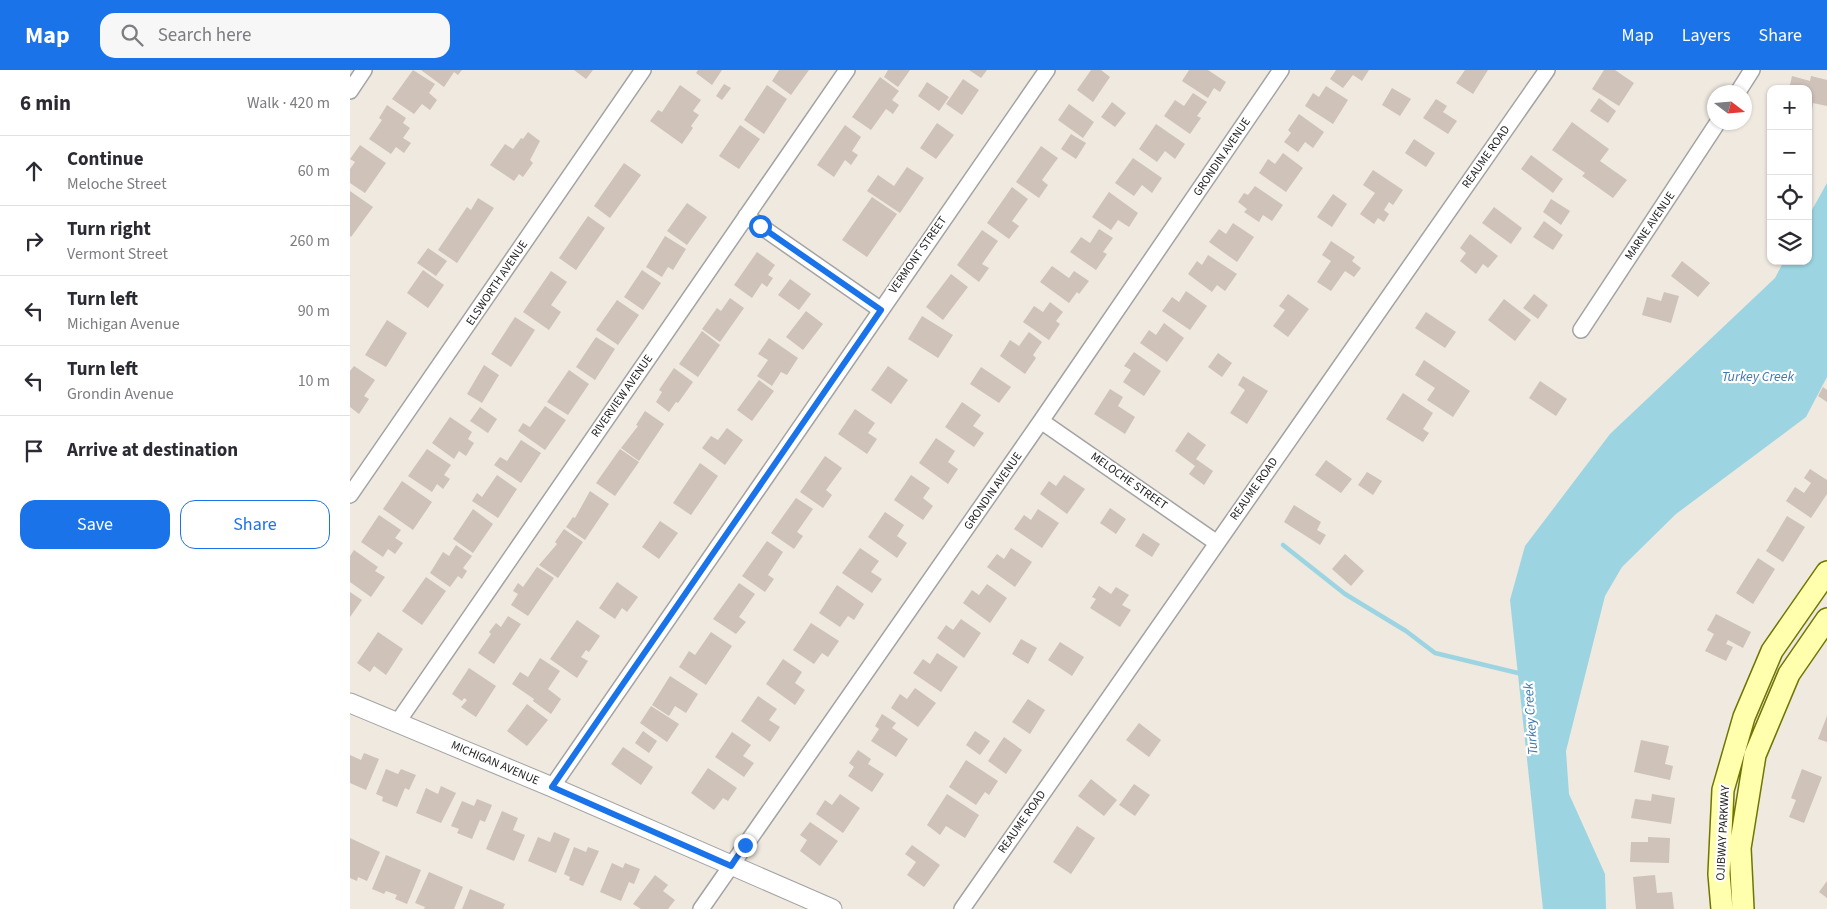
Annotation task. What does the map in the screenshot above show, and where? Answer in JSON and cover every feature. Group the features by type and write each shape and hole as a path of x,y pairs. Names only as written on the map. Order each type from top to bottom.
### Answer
{"main road":[{"name":"OJIBWAY PARKWAY","path":"1722,909 1718,874 1723,790 1744,717 1772,651 1827,572"},
{"name":"OJIBWAY PARKWAY","path":"1743,909 1740,848 1755,755 1789,674 1827,619"}],"street":[{"path":"350,91 364,70"},
{"name":"ELSWORTH AVENUE","path":"350,495 643,70"},
{"name":"RIVERVIEW AVENUE","path":"397,723 847,70"},
{"name":"VERMONT STREET","path":"552,787 1047,70"},
{"name":"GRONDIN AVENUE","path":"701,909 1041,421 1281,70"},
{"name":"REAUME ROAD","path":"962,909 1547,70"},
{"path":"1742,85 1752,70"},
{"name":"MARNE AVENUE","path":"1581,330 1713,130"},
{"path":"746,216 881,310"},
{"name":"MELOCHE STREET","path":"1041,421 1217,543"},
{"name":"MICHIGAN AVENUE","path":"350,703 552,787 832,909"}],"water":[{"name":"Turkey Creek","path":"1827,183 1827,377 1806,417 1676,514 1622,567 1605,596 1566,751 1569,794 1605,874 1606,909 1543,909 1510,600 1525,546 1610,434 1775,278 1782,265 1812,265 1812,210"}],"building":[{"path":"413,70 435,84 429,93 437,100 430,110 422,104 414,114 392,99"},
{"path":"421,70 462,70 458,75 454,72 444,87"},
{"path":"574,70 593,70 586,79"},
{"path":"698,70 722,70 712,85 696,73"},
{"path":"779,70 809,70 791,95 772,81"},
{"path":"888,70 910,70 898,87 884,77"},
{"path":"969,70 987,70 981,78"},
{"path":"1091,70 1101,70 1110,77 1093,102 1077,90"},
{"path":"1189,70 1208,70 1226,82 1220,92 1214,88 1208,98 1182,81"},
{"path":"1336,70 1369,70 1362,81 1353,75 1343,88 1330,79"},
{"path":"1465,70 1488,70 1473,94 1456,83"},
{"path":"1604,70 1615,70 1634,83 1619,106 1592,89"},
{"path":"1792,76 1810,81 1811,76 1827,80 1827,106 1813,103 1812,109 1812,85 1790,85"},
{"path":"880,77 899,91 892,100 899,105 893,114 886,109 871,130 852,117"},
{"path":"963,79 979,90 962,115 946,104"},
{"path":"927,82 949,97 939,111 918,96"},
{"path":"724,84 731,88 722,100 716,96"},
{"path":"680,85 701,100 693,111 699,115 682,144 650,121 658,110 662,112"},
{"path":"767,85 787,99 764,134 744,120"},
{"path":"1326,86 1348,100 1333,124 1305,106 1313,93 1319,97"},
{"path":"1392,88 1411,99 1400,116 1382,105"},
{"path":"1193,93 1207,102 1197,116 1201,118 1190,134 1164,116 1175,100 1184,106"},
{"path":"1599,98 1616,111 1608,123 1590,111"},
{"path":"1436,99 1447,106 1443,112 1457,121 1448,134 1423,118"},
{"path":"1112,102 1126,113 1115,127 1101,117"},
{"path":"1069,104 1094,122 1083,138 1058,120"},
{"path":"387,105 406,118 403,123 410,128 403,138 411,143 404,153 396,147 391,154 369,139 382,120 379,118"},
{"path":"1299,114 1324,132 1313,148 1305,142 1298,152 1284,142 1291,133 1288,130"},
{"path":"1572,122 1609,149 1600,161 1627,180 1613,198 1582,176 1585,173 1552,150"},
{"path":"937,123 954,135 936,159 920,148"},
{"path":"1156,124 1185,144 1175,159 1165,151 1157,162 1139,149"},
{"path":"740,125 760,139 739,169 719,156"},
{"path":"845,125 861,137 852,151 858,155 851,165 845,160 834,177 817,165"},
{"path":"528,132 540,141 530,160 533,163 523,177 519,174 514,181 490,165 505,144 513,149"},
{"path":"1071,134 1086,143 1076,159 1061,149"},
{"path":"1414,139 1435,153 1426,167 1405,153"},
{"path":"360,145 386,163 365,193 350,183 350,169 355,162 350,159"},
{"path":"1041,146 1058,158 1042,180 1048,185 1039,198 1016,182"},
{"path":"1283,153 1303,168 1286,192 1259,173 1268,159 1275,164"},
{"path":"1531,155 1563,179 1553,193 1521,169"},
{"path":"1133,158 1162,178 1152,193 1142,185 1134,196 1115,183"},
{"path":"624,163 641,175 610,218 594,206"},
{"path":"907,167 924,178 900,213 867,191 878,175 894,186"},
{"path":"1373,170 1403,190 1393,205 1389,202 1384,210 1389,214 1384,222 1378,218 1374,224 1360,214 1375,193 1363,185"},
{"path":"1255,186 1283,205 1272,221 1263,215 1259,222 1244,212 1247,209 1238,202 1244,193 1248,195"},
{"path":"1012,187 1028,199 1012,221 1019,226 1009,239 987,223"},
{"path":"350,191 373,207 351,237 350,236"},
{"path":"1109,192 1138,213 1129,227 1118,220 1111,230 1092,217"},
{"path":"1333,194 1347,204 1332,227 1317,217"},
{"path":"872,197 897,214 867,257 842,240"},
{"path":"478,198 494,208 457,263 438,250 467,207 471,210"},
{"path":"1551,199 1570,211 1561,225 1543,212"},
{"path":"687,203 707,217 687,245 667,231"},
{"path":"1494,207 1522,228 1511,244 1482,223"},
{"path":"588,216 605,228 576,270 559,258"},
{"path":"1544,221 1563,235 1553,250 1533,237"},
{"path":"1233,223 1254,237 1237,262 1209,242 1219,229 1226,234"},
{"path":"1099,229 1113,238 1103,252 1107,254 1096,270 1070,252 1081,237 1090,243"},
{"path":"982,230 998,241 982,264 989,268 979,282 957,265"},
{"path":"1470,234 1498,256 1488,268 1483,264 1476,274 1460,261 1466,253 1460,248"},
{"path":"665,236 686,249 673,270 668,267 662,277 646,267"},
{"path":"1331,241 1355,257 1352,261 1361,268 1354,277 1345,271 1331,291 1317,282 1331,261 1322,255"},
{"path":"428,248 447,261 436,276 417,263"},
{"path":"757,252 775,265 768,275 773,278 767,287 762,283 752,298 734,285"},
{"path":"1208,255 1237,274 1225,291 1217,285 1212,292 1188,274 1197,261 1202,265"},
{"path":"1682,261 1710,283 1698,297 1671,276"},
{"path":"1052,266 1069,278 1074,271 1089,281 1069,303 1040,282"},
{"path":"423,270 444,285 428,308 407,293"},
{"path":"642,270 661,283 643,310 624,297"},
{"path":"551,271 567,282 551,305 561,312 549,330 523,312"},
{"path":"951,274 968,287 943,320 926,307"},
{"path":"790,279 811,294 799,310 778,295"},
{"path":"1186,291 1207,306 1190,330 1162,311 1172,297 1179,302"},
{"path":"1664,292 1679,296 1671,323 1642,315 1647,297 1661,301"},
{"path":"1288,294 1309,309 1288,337 1273,326 1285,310 1279,306"},
{"path":"1534,294 1548,305 1538,319 1523,308"},
{"path":"730,298 744,308 720,342 702,329 717,308 721,311"},
{"path":"1504,299 1531,320 1515,341 1488,320"},
{"path":"617,300 639,315 618,345 596,330"},
{"path":"1050,302 1063,312 1056,321 1060,324 1049,340 1023,322 1034,306 1043,312"},
{"path":"806,311 823,324 803,350 786,337"},
{"path":"1426,312 1456,332 1445,348 1415,328"},
{"path":"922,316 953,335 938,358 908,339"},
{"path":"515,317 535,330 511,367 491,354"},
{"path":"387,320 407,333 386,367 365,355"},
{"path":"1164,323 1184,338 1167,362 1140,343 1149,330 1156,335"},
{"path":"702,331 720,345 698,377 679,364"},
{"path":"1029,332 1042,342 1033,355 1036,358 1025,374 1000,356 1010,340 1019,346"},
{"path":"596,337 615,349 595,380 576,367"},
{"path":"769,338 798,358 787,375 781,372 772,386 757,376 768,360 758,354"},
{"path":"1134,352 1161,371 1144,396 1123,382 1131,370 1124,366"},
{"path":"1218,353 1232,363 1222,377 1208,367"},
{"path":"1424,360 1470,391 1453,417 1427,400 1435,388 1415,375"},
{"path":"484,365 499,375 482,403 467,394"},
{"path":"354,366 375,380 364,396 369,399 359,414 350,407 350,371"},
{"path":"888,366 908,380 891,404 871,390"},
{"path":"981,367 1011,387 999,403 970,384"},
{"path":"674,368 693,382 669,412 656,402 662,392 659,390"},
{"path":"569,370 589,384 568,415 547,402"},
{"path":"1243,376 1268,391 1247,424 1230,413 1245,390 1238,385"},
{"path":"759,380 774,391 752,421 737,410"},
{"path":"1540,381 1567,399 1556,416 1529,398"},
{"path":"1823,387 1827,390 1827,402 1818,396"},
{"path":"1110,389 1123,397 1118,406 1135,417 1125,434 1094,414"},
{"path":"1403,393 1433,413 1423,429 1429,433 1423,442 1386,419"},
{"path":"962,402 981,415 973,426 984,433 974,447 945,427"},
{"path":"545,406 566,420 545,450 518,431 523,423 530,427"},
{"path":"480,407 497,419 488,433 470,421"},
{"path":"855,409 875,423 868,433 877,439 867,454 838,434"},
{"path":"645,411 664,424 639,461 621,448 638,426 636,425"},
{"path":"450,417 472,432 468,439 474,443 466,456 459,451 454,459 432,443"},
{"path":"727,428 743,440 725,465 702,448 711,436 718,440"},
{"path":"1188,432 1206,445 1196,459 1213,471 1204,485 1189,474 1195,466 1175,451"},
{"path":"936,438 955,451 948,462 958,469 948,484 919,463"},
{"path":"521,440 541,453 521,483 494,465 500,457 507,461"},
{"path":"427,449 451,465 444,475 450,479 443,489 437,484 432,492 408,476"},
{"path":"620,449 639,462 615,496 596,483"},
{"path":"825,456 842,468 826,490 832,495 823,508 800,492"},
{"path":"1326,460 1352,479 1341,493 1315,475"},
{"path":"700,463 718,476 691,515 673,503"},
{"path":"1810,469 1827,480 1827,494 1811,518 1786,501 1795,487 1804,493 1811,483 1804,478"},
{"path":"1367,472 1382,481 1373,495 1358,485"},
{"path":"497,475 517,489 498,518 472,501 477,493 482,497"},
{"path":"911,475 930,488 923,498 933,506 923,520 894,500"},
{"path":"1064,475 1085,489 1067,514 1040,494 1049,481 1056,486"},
{"path":"402,481 432,502 413,530 383,509"},
{"path":"590,491 609,504 585,540 566,527 573,517 575,518"},
{"path":"796,498 813,509 797,532 803,536 794,549 771,533"},
{"path":"1294,505 1321,522 1317,530 1326,535 1320,545 1284,522"},
{"path":"1110,508 1126,519 1116,534 1100,523"},
{"path":"473,509 493,524 473,553 453,539"},
{"path":"1038,509 1059,523 1042,548 1014,529 1024,515 1031,520"},
{"path":"885,512 904,525 897,536 907,543 897,558 868,537"},
{"path":"379,515 401,530 395,538 403,543 395,554 388,549 383,557 361,542"},
{"path":"1787,516 1805,527 1783,562 1766,551"},
{"path":"660,521 678,533 659,559 642,547"},
{"path":"564,529 583,542 558,578 539,565 557,544 555,542"},
{"path":"1143,533 1160,544 1152,557 1135,546"},
{"path":"767,541 783,552 768,575 774,579 765,592 742,576"},
{"path":"456,545 472,556 463,568 467,571 462,579 458,576 450,587 430,573 443,552 449,556"},
{"path":"860,548 879,561 871,572 882,579 872,593 842,573"},
{"path":"1011,548 1032,562 1015,587 987,567 997,554 1004,559"},
{"path":"354,550 378,567 375,571 385,577 371,597 350,582 350,556"},
{"path":"1345,554 1364,571 1351,586 1332,569"},
{"path":"1758,558 1775,569 1753,604 1736,593"},
{"path":"537,567 554,578 528,616 511,605 518,594 513,591 518,583 523,587"},
{"path":"426,577 446,591 422,625 402,611"},
{"path":"617,582 638,597 627,612 622,608 615,619 599,608"},
{"path":"739,583 755,594 739,617 746,622 736,634 713,619"},
{"path":"987,584 1007,598 990,623 963,603 972,590 979,595"},
{"path":"837,585 864,604 854,620 848,616 840,627 819,613"},
{"path":"1099,586 1111,594 1116,587 1129,595 1122,605 1131,610 1120,627 1090,608 1096,599 1092,597"},
{"path":"350,592 362,600 350,617"},
{"path":"1716,614 1751,632 1743,648 1728,640 1726,644 1733,647 1726,661 1705,651 1714,634 1707,630"},
{"path":"508,616 521,624 494,664 478,653 496,623 501,627"},
{"path":"961,619 981,633 964,658 937,638 946,625 953,630"},
{"path":"577,620 600,636 589,652 586,650 581,657 588,661 577,678 550,659"},
{"path":"811,623 839,641 828,657 822,653 814,664 793,650"},
{"path":"378,632 403,649 386,675 374,666 370,672 357,663"},
{"path":"711,632 732,646 706,685 679,667 689,651 695,655"},
{"path":"1021,639 1037,648 1028,664 1012,654"},
{"path":"1060,642 1084,657 1072,676 1048,660"},
{"path":"937,653 958,667 941,692 913,673 923,659 930,664"},
{"path":"540,658 560,671 548,689 561,699 551,714 533,701 534,699 512,684 520,672 528,677"},
{"path":"783,659 802,672 795,683 805,690 795,705 766,684"},
{"path":"469,668 496,686 476,717 461,707 467,700 464,698 462,701 452,694"},
{"path":"670,676 698,694 686,713 675,706 669,716 652,705"},
{"path":"915,688 936,703 918,727 891,708 900,694 907,699"},
{"path":"758,696 777,709 769,720 780,727 770,742 741,721"},
{"path":"1028,699 1045,710 1030,734 1012,722"},
{"path":"527,704 548,720 527,746 507,731"},
{"path":"651,706 679,724 667,742 640,723"},
{"path":"882,714 896,723 892,728 908,739 896,757 871,741 879,729 875,726"},
{"path":"1827,716 1827,742 1818,739"},
{"path":"1139,723 1161,740 1149,757 1126,740"},
{"path":"643,731 657,741 649,753 635,743"},
{"path":"975,731 990,741 980,755 966,745"},
{"path":"732,732 751,745 743,756 754,763 744,777 715,757"},
{"path":"1004,737 1022,750 1006,774 988,761"},
{"path":"1641,740 1669,746 1665,764 1673,766 1670,780 1634,772"},
{"path":"623,747 653,767 641,785 611,764"},
{"path":"858,750 871,759 868,764 884,774 872,792 848,776 854,767 849,763"},
{"path":"364,753 379,759 366,790 350,783 350,755 361,760"},
{"path":"966,760 998,781 989,795 985,792 976,805 949,787"},
{"path":"708,768 737,788 728,801 723,798 714,810 691,793"},
{"path":"386,769 398,774 401,769 416,775 409,790 405,788 397,807 382,801 383,797 376,794"},
{"path":"1802,769 1822,777 1804,823 1789,817 1796,800 1791,798"},
{"path":"1091,779 1117,800 1104,816 1078,796"},
{"path":"1134,784 1150,795 1135,816 1119,805"},
{"path":"441,786 456,793 441,823 416,813 426,788 438,794"},
{"path":"840,794 860,808 843,833 816,814 825,800 832,805"},
{"path":"947,794 979,815 965,838 946,826 940,835 927,825"},
{"path":"1652,794 1675,798 1671,824 1631,818 1635,799 1651,801"},
{"path":"477,799 492,805 485,822 480,820 472,839 457,833 459,829 451,826 462,801 474,806"},
{"path":"502,811 518,818 513,830 525,835 514,861 486,849"},
{"path":"810,822 838,841 820,866 800,851 807,840 800,835"},
{"path":"1077,826 1095,838 1071,874 1053,862"},
{"path":"554,832 570,839 556,873 528,861 538,837 550,842"},
{"path":"1648,837 1670,838 1669,863 1630,862 1631,842 1648,842"},
{"path":"350,838 380,852 367,881 358,877 357,881 350,878"},
{"path":"912,845 940,865 924,887 907,875 916,862 905,854"},
{"path":"574,847 586,852 588,847 599,851 583,886 569,880 570,877 564,874"},
{"path":"386,855 421,870 407,904 395,899 397,895 386,891 384,894 372,889"},
{"path":"612,863 623,868 625,863 640,869 634,884 629,882 621,901 600,892"},
{"path":"429,872 463,887 454,909 424,909 425,907 415,903"},
{"path":"655,875 668,885 663,891 675,900 668,909 641,909 633,904"},
{"path":"1655,875 1657,893 1672,892 1674,909 1636,909 1633,877"},
{"path":"1827,881 1827,898 1819,892"},
{"path":"470,889 505,904 503,909 462,909"}],"waterway":[{"path":"1283,545 1345,594 1406,631 1435,653 1522,674"}],"route":[{"path":"745,845 731,866 552,787 881,310 760,226"}]}
